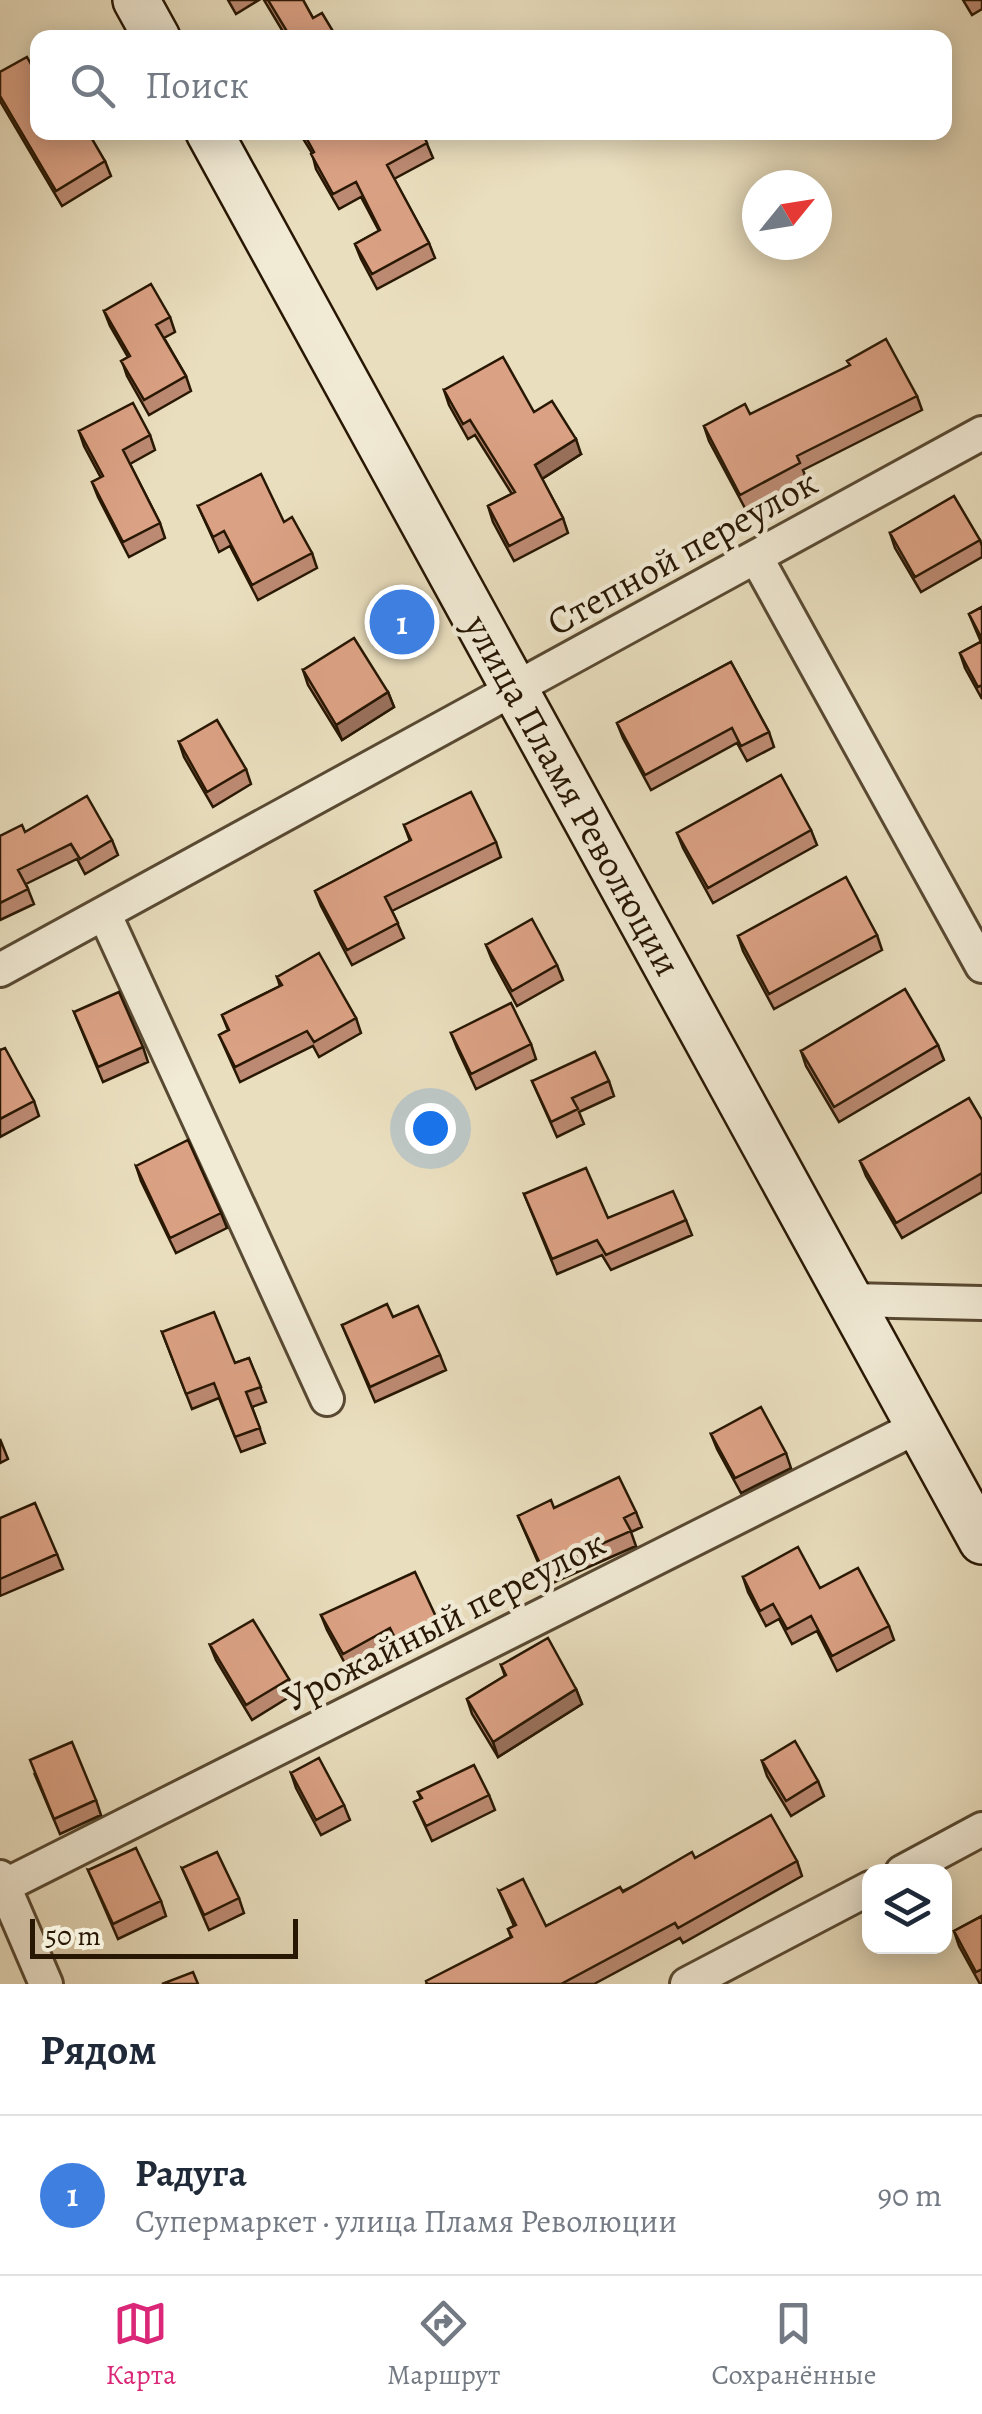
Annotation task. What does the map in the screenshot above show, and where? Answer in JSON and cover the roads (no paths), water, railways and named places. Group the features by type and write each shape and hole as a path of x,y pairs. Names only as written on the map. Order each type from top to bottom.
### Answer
{"street":[{"path":"136,0 153,30"},
{"name":"улица Пламя Революции","path":"213,140 982,1541"},
{"name":"Степной переулок","path":"0,970 982,432"},
{"path":"756,556 982,966"},
{"path":"104,913 327,1399"},
{"path":"850,1300 982,1303"},
{"name":"Урожайный переулок","path":"3,1881 918,1426"},
{"path":"917,1864 982,1830"},
{"path":"3,1881 46,1984"},
{"path":"701,1981 862,1892"}],"place":[{"name":"Радуга","path":"402,622"}]}
